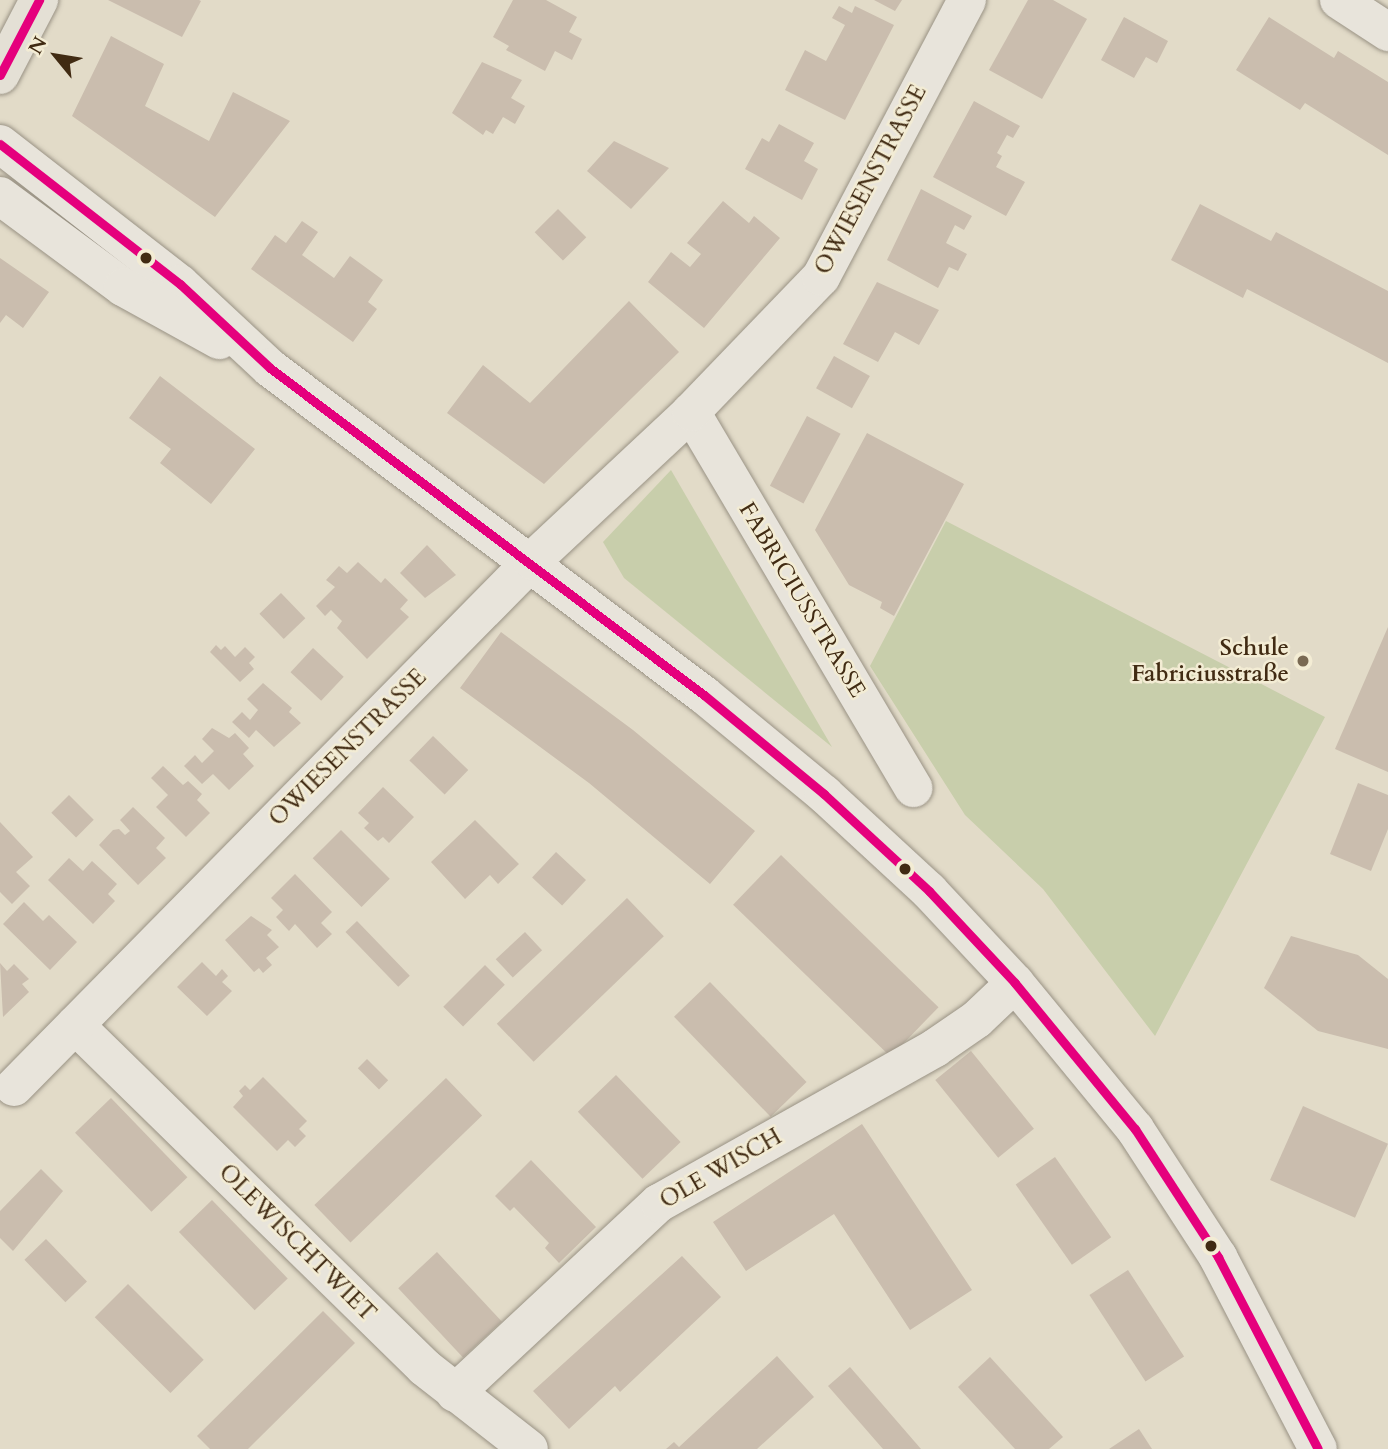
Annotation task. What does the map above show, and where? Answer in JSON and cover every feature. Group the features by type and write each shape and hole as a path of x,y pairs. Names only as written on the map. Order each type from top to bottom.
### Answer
{"main road":[{"path":"0,75 39,0"}],"street":[{"name":"OWIESENSTRASSE","path":"14,1087 532,561 691,412 821,278 967,0"},
{"path":"1339,0 1388,32"},
{"path":"0,144 180,284 270,368 532,561 824,794 929,891 1015,983 1135,1129 1195,1220 1318,1449"},
{"path":"0,196 123,287 270,368"},
{"name":"FABRICIUSSTRASSE","path":"691,412 913,788"},
{"name":"OLE WISCH","path":"455,1393 659,1203 934,1048 977,1018 1015,983"},
{"name":"OLEWISCHTWIET","path":"75,1025 455,1393 529,1449"}],"green space":[{"path":"671,470 832,747 624,578 603,542"},
{"path":"946,521 1325,717 1155,1036 1043,889 965,815 870,666"}],"building":[{"path":"108,0 199,0 201,1 182,37"},
{"path":"513,0 546,0 577,17 569,32 582,39 572,60 555,51 545,71 506,50 509,46 493,37"},
{"path":"874,0 902,0 895,11"},
{"path":"1028,0 1053,0 1087,19 1042,99 989,70"},
{"path":"839,6 852,13 855,6 894,25 845,120 785,90 805,50 826,61 845,25 832,18"},
{"path":"1124,17 1168,41 1157,63 1146,57 1134,78 1101,60"},
{"path":"1269,17 1334,58 1338,51 1388,82 1388,155 1305,103 1300,110 1236,70"},
{"path":"111,36 164,64 145,106 209,141 233,92 290,121 215,217 72,116"},
{"path":"482,62 522,80 511,98 525,106 515,124 503,117 493,134 486,130 483,135 452,113"},
{"path":"974,101 1020,126 1013,138 1007,135 997,153 1002,156 996,167 1025,182 1006,216 933,177"},
{"path":"779,124 814,143 804,161 818,169 802,200 745,169 762,138 769,142"},
{"path":"614,141 669,168 631,209 587,171"},
{"path":"921,189 972,216 964,230 955,225 946,243 967,254 958,271 949,267 938,288 887,260"},
{"path":"723,201 749,223 754,216 780,238 704,328 648,282 671,252 690,267 701,254 687,243"},
{"path":"1200,204 1271,241 1276,232 1388,291 1388,363 1247,289 1243,298 1171,260"},
{"path":"558,209 586,237 563,261 535,232"},
{"path":"302,221 318,232 302,255 334,278 350,256 383,280 368,302 377,309 353,342 251,269 275,235 286,243"},
{"path":"0,258 49,292 23,328 6,315 0,323"},
{"path":"877,282 939,310 919,345 895,332 878,362 843,344"},
{"path":"629,301 679,352 544,484 447,413 483,365 530,403"},
{"path":"834,356 870,376 852,408 816,388"},
{"path":"160,376 255,449 211,504 160,463 171,449 129,418"},
{"path":"807,416 841,434 803,504 770,486"},
{"path":"867,433 964,484 894,616 880,608 882,602 849,585 815,530"},
{"path":"427,545 456,575 425,598 400,573"},
{"path":"358,562 381,583 385,578 408,600 400,609 409,617 367,659 337,628 342,621 331,610 325,616 316,606 335,587 326,580 339,566 347,573"},
{"path":"281,593 305,618 284,639 259,614"},
{"path":"1388,627 1388,772 1335,749"},
{"path":"501,632 633,730 755,831 710,884 589,783 460,688"},
{"path":"216,645 221,650 225,646 235,657 245,647 255,657 249,663 254,669 240,682 210,652"},
{"path":"313,648 344,677 321,701 290,672"},
{"path":"263,683 292,708 289,712 301,723 274,747 256,730 249,738 232,722 242,712 250,720 258,710 247,699"},
{"path":"212,728 229,738 235,733 249,748 243,754 254,766 229,790 213,774 202,784 184,766 195,755 202,763 214,751 202,739"},
{"path":"433,736 468,770 445,794 409,760"},
{"path":"163,766 183,785 188,781 202,794 197,800 210,813 186,837 156,807 168,795 151,778"},
{"path":"1358,783 1388,795 1388,829 1371,871 1330,854"},
{"path":"383,787 414,817 389,843 383,837 378,841 364,828 369,823 358,813"},
{"path":"69,795 94,820 76,837 51,813"},
{"path":"133,807 165,838 156,848 166,858 138,885 99,845 113,830 119,829 125,835 130,831 120,820"},
{"path":"475,820 519,864 498,884 490,875 465,899 431,862"},
{"path":"0,822 33,857 16,872 30,886 12,904 0,892"},
{"path":"341,830 390,879 362,907 313,858"},
{"path":"556,852 586,880 562,906 532,878"},
{"path":"781,855 939,1007 891,1057 733,905"},
{"path":"69,858 83,871 92,861 117,884 108,894 115,901 93,924 48,880"},
{"path":"295,874 332,912 321,923 332,934 317,948 295,924 289,931 276,917 283,910 271,898"},
{"path":"627,898 664,936 534,1062 497,1024"},
{"path":"24,902 43,921 49,915 77,942 50,970 3,924"},
{"path":"251,916 272,930 267,935 279,947 266,958 272,965 263,973 259,968 254,972 225,940"},
{"path":"357,921 410,976 398,987 345,932"},
{"path":"525,932 542,950 513,978 496,959"},
{"path":"1291,936 1358,955 1388,979 1388,1049 1318,1031 1264,988"},
{"path":"202,962 216,976 222,969 228,976 222,982 232,991 207,1016 177,987"},
{"path":"0,963 7,971 14,964 29,979 22,984 29,992 3,1017"},
{"path":"485,965 505,985 463,1027 443,1007"},
{"path":"710,982 807,1082 771,1117 674,1017"},
{"path":"971,1051 1034,1129 998,1158 935,1080"},
{"path":"367,1059 388,1080 379,1089 358,1068"},
{"path":"616,1075 681,1142 642,1179 578,1112"},
{"path":"263,1077 307,1121 299,1129 306,1136 295,1147 288,1140 277,1151 233,1107 243,1096 239,1091 245,1085 250,1090"},
{"path":"446,1078 482,1115 350,1243 314,1205"},
{"path":"111,1098 187,1177 151,1212 75,1133"},
{"path":"1303,1106 1388,1144 1355,1218 1270,1180"},
{"path":"862,1124 972,1290 910,1330 834,1214 746,1271 713,1222"},
{"path":"1055,1157 1111,1237 1072,1265 1016,1185"},
{"path":"531,1160 596,1227 559,1263 545,1248 549,1243 514,1207 510,1211 495,1196"},
{"path":"41,1169 63,1191 13,1251 0,1238 0,1211"},
{"path":"212,1200 288,1278 255,1310 179,1232"},
{"path":"46,1239 87,1281 65,1302 24,1260"},
{"path":"437,1252 502,1321 463,1358 398,1288"},
{"path":"682,1256 721,1297 620,1392 615,1386 569,1429 533,1391"},
{"path":"1128,1270 1184,1356 1146,1381 1089,1295"},
{"path":"128,1284 204,1360 170,1393 95,1317"},
{"path":"323,1311 355,1343 248,1449 210,1449 197,1436"},
{"path":"777,1356 814,1397 757,1449 666,1449 674,1442 679,1447"},
{"path":"990,1357 1063,1437 1049,1449 1015,1449 958,1387"},
{"path":"850,1367 921,1449 883,1449 828,1386"},
{"path":"1139,1429 1152,1449 1109,1449"}],"transit line":[{"path":"0,75 39,0"},
{"path":"0,144 180,284 270,368 704,695 824,794 929,891 1015,983 1135,1129 1218,1257 1318,1449"}],"place":[{"name":"Schule Fabriciusstraße","path":"1303,661"}]}
